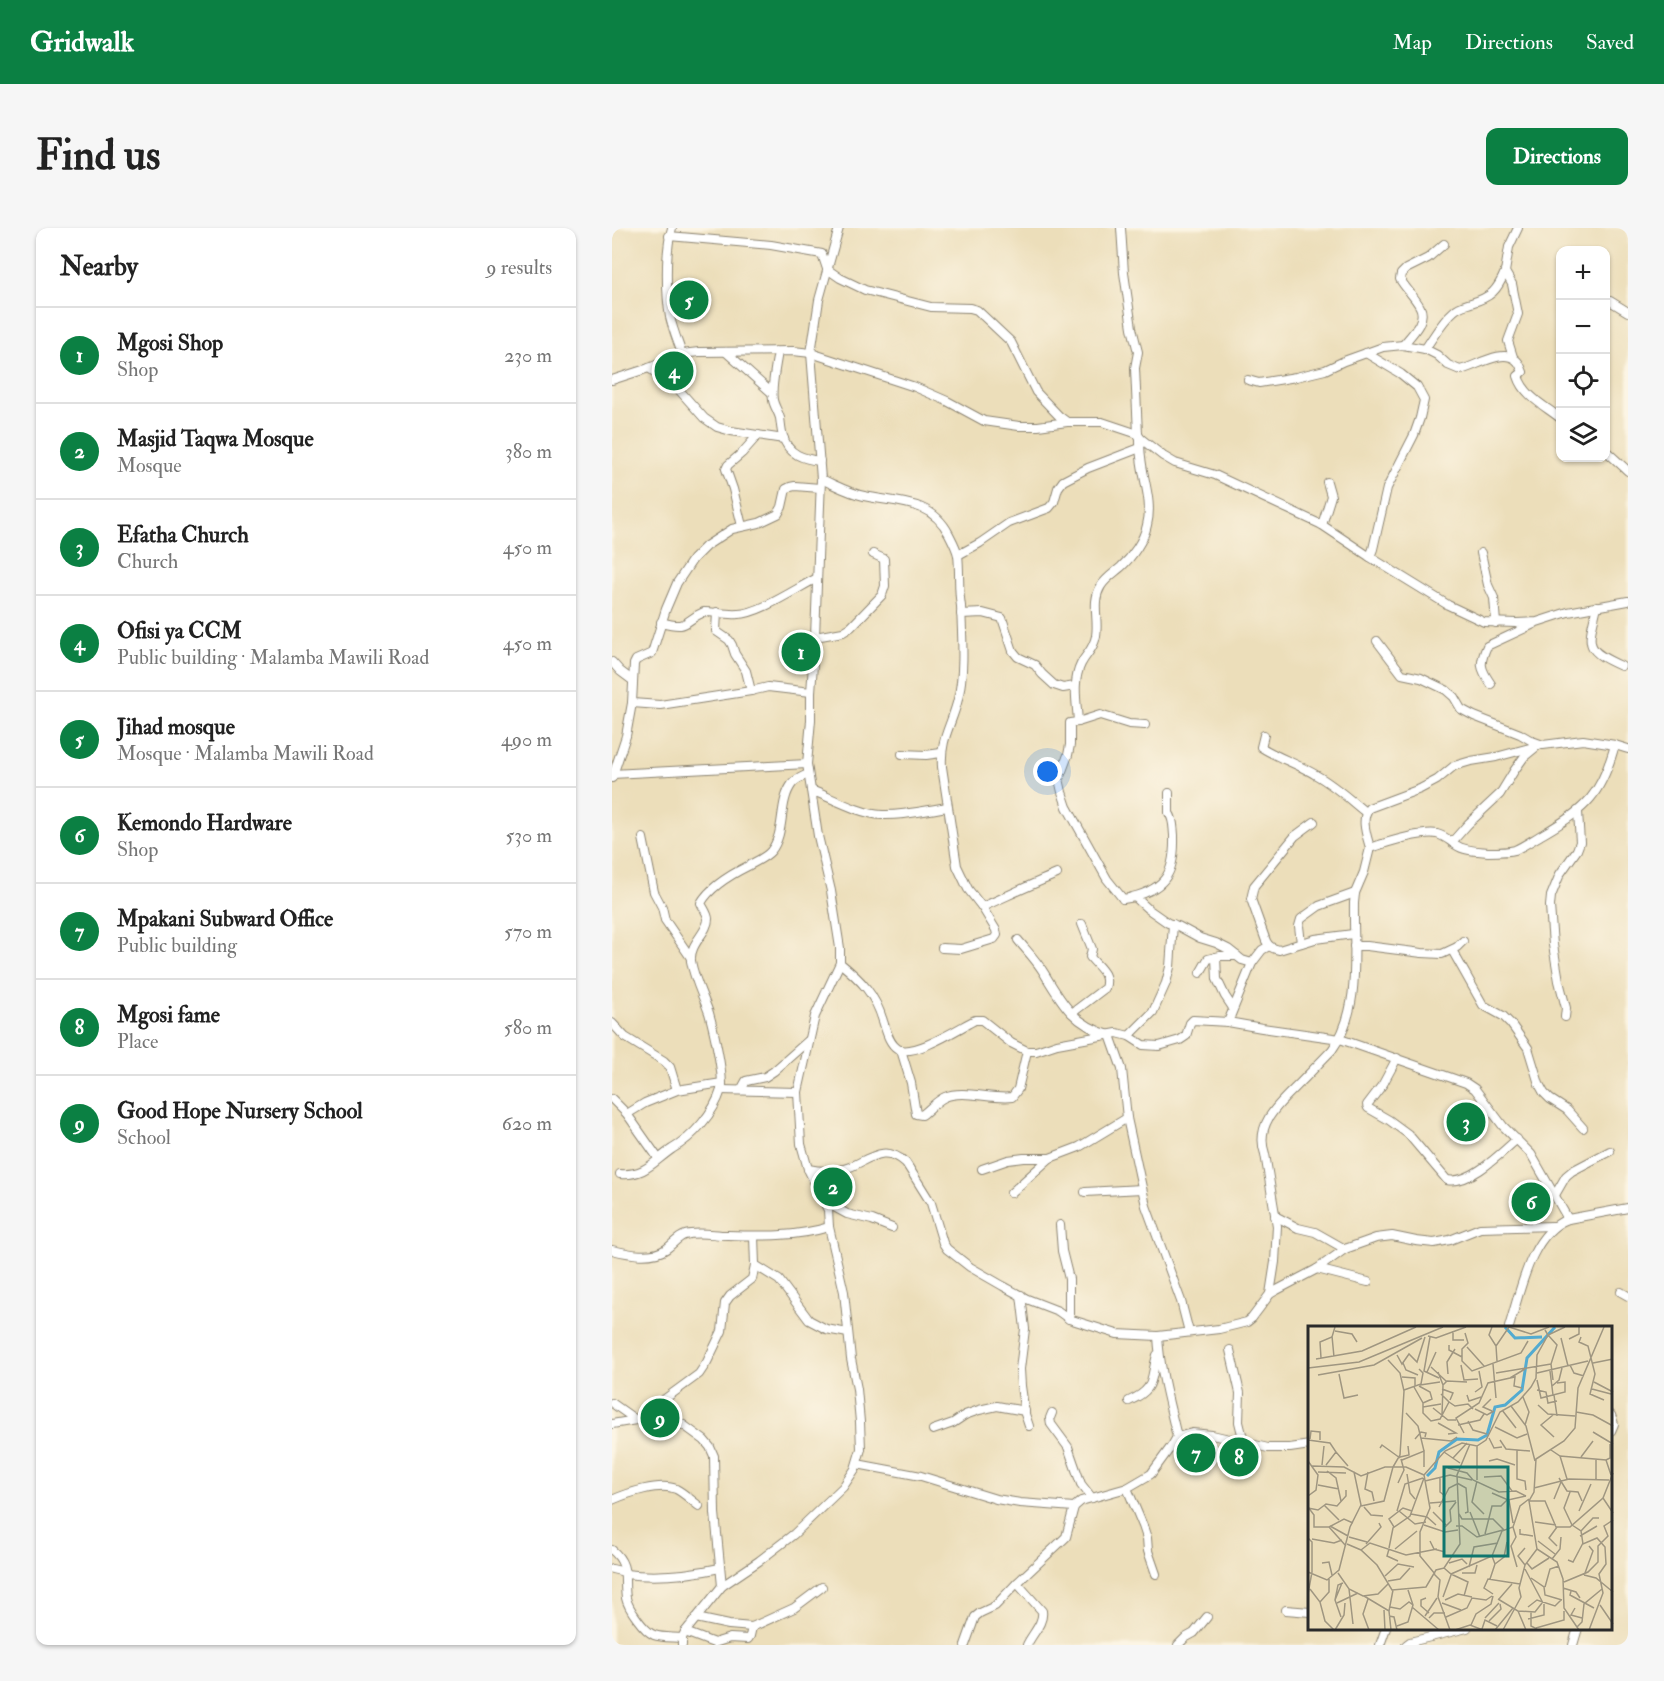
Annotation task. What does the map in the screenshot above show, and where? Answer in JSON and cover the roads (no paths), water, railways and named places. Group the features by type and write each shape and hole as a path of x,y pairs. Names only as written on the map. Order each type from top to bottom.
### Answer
{"street":[{"path":"683,1638 722,1586 794,1534 843,1487 857,1464 861,1449 860,1422 844,1292 829,1227 828,1209 808,1169 801,1144 798,1092 815,1016 840,963 834,912 807,769 815,637 820,483 811,352 819,300 839,228"},
{"path":"1078,722 1075,686 1081,664 1093,648 1097,632 1095,602 1102,585 1126,563 1139,544 1147,528 1149,515 1139,440 1135,368 1138,352 1130,317 1121,228"},
{"path":"1425,349 1454,311 1460,306 1485,298 1500,285 1509,248 1518,228"},
{"path":"682,354 670,318 668,280 670,232 771,244 822,254 827,269 865,290 931,307 977,310 1011,342 1036,392 1067,422"},
{"path":"1403,345 1418,327 1422,313 1400,279 1401,274 1428,258 1444,244"},
{"path":"1505,272 1512,284 1518,314 1508,341 1513,357"},
{"path":"1610,301 1628,312"},
{"path":"1248,380 1259,383 1296,377 1325,370 1383,347 1403,345 1425,349 1448,365 1460,370 1486,360 1513,357 1519,361 1523,372 1518,376 1527,393 1556,415"},
{"path":"726,352 772,393"},
{"path":"778,352 772,393 784,439 797,456 820,460"},
{"path":"612,380 682,354 811,352 915,387 984,421 1019,426 1102,422 1139,440 1175,463 1215,475 1322,525 1448,605 1484,622 1537,622"},
{"path":"1366,353 1401,374 1417,387 1424,400 1414,435 1387,488 1370,557"},
{"path":"649,368 680,391 704,418 717,427 784,439"},
{"path":"742,526 726,469 758,435"},
{"path":"958,555 1009,524 1049,508 1063,481 1139,440"},
{"path":"1610,455 1628,471"},
{"path":"1322,525 1330,496 1328,482"},
{"path":"807,769 613,775 626,736 632,703 634,664 636,660 652,653 661,622 677,583 693,559 706,546 732,529 759,523 778,514 786,489 790,486 820,483 863,496 905,502 929,510 944,524 958,555 961,682 954,715 947,729 941,753 957,866 968,889 982,907 997,935 994,939 961,949 942,948"},
{"path":"1481,553 1488,585 1494,598 1496,623"},
{"path":"815,637 843,632 851,627 882,594 885,586 884,559 873,554"},
{"path":"661,622 681,626 700,613 749,612 817,578"},
{"path":"1491,684 1482,671 1481,663 1490,643 1537,622 1568,612 1628,601"},
{"path":"1597,606 1591,645 1601,657 1621,666"},
{"path":"717,612 716,631 732,645 746,671 751,691"},
{"path":"961,614 983,613 1002,618 1013,651 1018,657 1035,665 1054,685 1063,688 1075,686"},
{"path":"1377,641 1402,674 1421,678 1446,690 1454,697 1461,709 1520,734 1538,745"},
{"path":"612,662 632,680"},
{"path":"632,703 660,705 751,691 761,687 811,692"},
{"path":"1123,899 1107,879 1067,807 1059,779 1070,745 1070,723 1100,715 1129,724 1145,725"},
{"path":"1264,735 1261,747 1329,783 1365,812"},
{"path":"1270,1294 1277,1226 1262,1146 1264,1126 1278,1104 1327,1055 1340,1039 1346,1026 1351,1004 1354,946 1353,903 1370,848 1364,820 1365,812 1369,808 1420,789 1437,780 1455,766 1471,761 1496,757 1538,745 1583,740 1628,749"},
{"path":"1452,842 1500,794 1524,757 1538,745"},
{"path":"1370,848 1418,835 1435,834 1448,838 1458,847 1471,850 1489,852 1514,850 1578,812 1587,803 1609,769 1615,745"},
{"path":"902,753 926,755 941,753"},
{"path":"691,958 708,921 702,900 716,886 771,851 780,830 788,791 807,769"},
{"path":"811,790 862,811 881,815 948,807"},
{"path":"1123,899 1152,891 1171,871 1174,839 1173,818 1168,813 1169,793"},
{"path":"1565,1017 1566,1008 1553,945 1550,906 1551,896 1560,874 1574,855 1580,842 1578,812"},
{"path":"1314,822 1295,836 1254,886 1251,899 1269,946 1279,950 1316,939 1353,934"},
{"path":"620,1174 638,1173 648,1168 658,1158 687,1139 713,1107 722,1086 712,1024 695,977 691,958 665,920 662,907 654,892 643,838"},
{"path":"982,907 1057,874"},
{"path":"1300,944 1301,919 1320,906 1355,893"},
{"path":"1123,899 1135,897 1158,917 1200,938 1216,942 1252,963"},
{"path":"1072,1013 1105,988 1107,983 1104,973 1090,957 1092,949 1082,924"},
{"path":"1129,1036 1152,1012 1166,983 1170,967 1173,924"},
{"path":"1018,940 1072,1013 1086,1026 1110,1035"},
{"path":"1354,946 1442,954 1457,948 1463,941"},
{"path":"1228,1022 1252,963 1262,950 1269,946"},
{"path":"1452,950 1483,1005 1503,1017 1528,1048 1536,1076 1544,1093 1567,1110 1583,1128"},
{"path":"1200,973 1208,959 1237,956"},
{"path":"1216,957 1216,979 1233,1008"},
{"path":"840,963 871,992 887,1034 894,1046 901,1050 915,1049 938,1041 975,1020 982,1020 1011,1043 1027,1051 1123,1034 1143,1045 1159,1046 1186,1036 1193,1020 1228,1022 1340,1039 1452,1077 1475,1089 1503,1126 1531,1154 1568,1219"},
{"path":"612,1023 626,1037 670,1067 676,1090"},
{"path":"1110,1035 1122,1069 1127,1118 1146,1206 1181,1301 1189,1332"},
{"path":"741,1090 746,1081 765,1077 782,1066 809,1040"},
{"path":"901,1050 913,1089 916,1114 919,1116 947,1096 968,1094 1012,1097 1018,1089 1027,1051"},
{"path":"1396,1058 1383,1084 1369,1101 1368,1108 1408,1134 1447,1179 1458,1180 1486,1167 1517,1139"},
{"path":"627,1114 645,1103 676,1090 722,1086 741,1090 798,1092"},
{"path":"612,1099 627,1114 658,1158"},
{"path":"982,1169 1008,1160 1050,1158 1079,1147 1127,1118"},
{"path":"1555,1195 1566,1176 1572,1171 1610,1151"},
{"path":"808,1169 818,1172 838,1170 873,1155 892,1154 900,1158 906,1163 931,1203 947,1249 970,1267 1021,1295 1058,1311 1069,1319 1117,1334 1158,1336 1219,1329 1247,1322 1270,1294 1317,1269 1344,1249 1376,1238 1392,1236 1434,1243 1480,1228 1554,1226"},
{"path":"1011,1193 1050,1158"},
{"path":"1085,1192 1142,1189"},
{"path":"825,1202 847,1215 872,1220 892,1228"},
{"path":"1509,1326 1529,1266 1540,1243 1554,1226 1568,1219 1628,1208"},
{"path":"1275,1216 1298,1228 1315,1232 1344,1249"},
{"path":"1060,1225 1062,1251 1069,1279 1069,1319"},
{"path":"612,1250 649,1255 660,1253 684,1235 754,1236 810,1232 829,1227"},
{"path":"612,1424 636,1420 699,1374 722,1331 725,1303 752,1278 755,1265 754,1236"},
{"path":"755,1265 779,1280 809,1320 826,1329 848,1333"},
{"path":"1317,1269 1368,1282"},
{"path":"1021,1295 1024,1329 1020,1369 1029,1426"},
{"path":"965,1645 975,1617 995,1606 1066,1536 1074,1507 1081,1501 1127,1488 1151,1474 1173,1444 1177,1437 1165,1389 1158,1336"},
{"path":"1129,1401 1141,1395 1148,1388 1159,1349"},
{"path":"1230,1350 1240,1393 1239,1422 1244,1442"},
{"path":"612,1403 636,1420"},
{"path":"656,1405 704,1440 714,1456 715,1513 722,1586"},
{"path":"933,1430 953,1423 965,1415 988,1408 1004,1407 1025,1411"},
{"path":"1052,1413 1051,1424 1068,1447 1081,1484 1092,1498"},
{"path":"1177,1437 1192,1433 1212,1435 1268,1448 1308,1445"},
{"path":"857,1464 921,1476 996,1499 1074,1507"},
{"path":"612,1500 657,1487 668,1487 678,1490 699,1506"},
{"path":"1127,1488 1147,1538 1148,1551 1156,1574"},
{"path":"612,1550 620,1556 625,1573 627,1602 643,1626 653,1635 714,1643 730,1638 748,1639 752,1626"},
{"path":"612,1569 648,1577 697,1573 720,1568"},
{"path":"1017,1583 1042,1611 1043,1616 1027,1645"},
{"path":"696,1618 729,1625 752,1626 794,1608 822,1587"},
{"path":"1286,1610 1308,1612"},
{"path":"1178,1645 1194,1633 1207,1617"},
{"path":"1380,1645 1386,1630"},
{"path":"1406,1645 1410,1642 1463,1630"},
{"path":"1573,1645 1578,1630"}],"place":[{"name":"Jihad mosque","path":"689,300"},
{"name":"Ofisi ya CCM","path":"674,371"},
{"name":"Mgosi Shop","path":"801,652"},
{"name":"Efatha Church","path":"1466,1122"},
{"name":"Masjid Taqwa Mosque","path":"833,1187"},
{"name":"Kemondo Hardware","path":"1531,1202"},
{"name":"Good Hope Nursery School","path":"660,1418"},
{"name":"Mpakani Subward Office","path":"1196,1453"},
{"name":"Mgosi fame","path":"1239,1457"}]}
